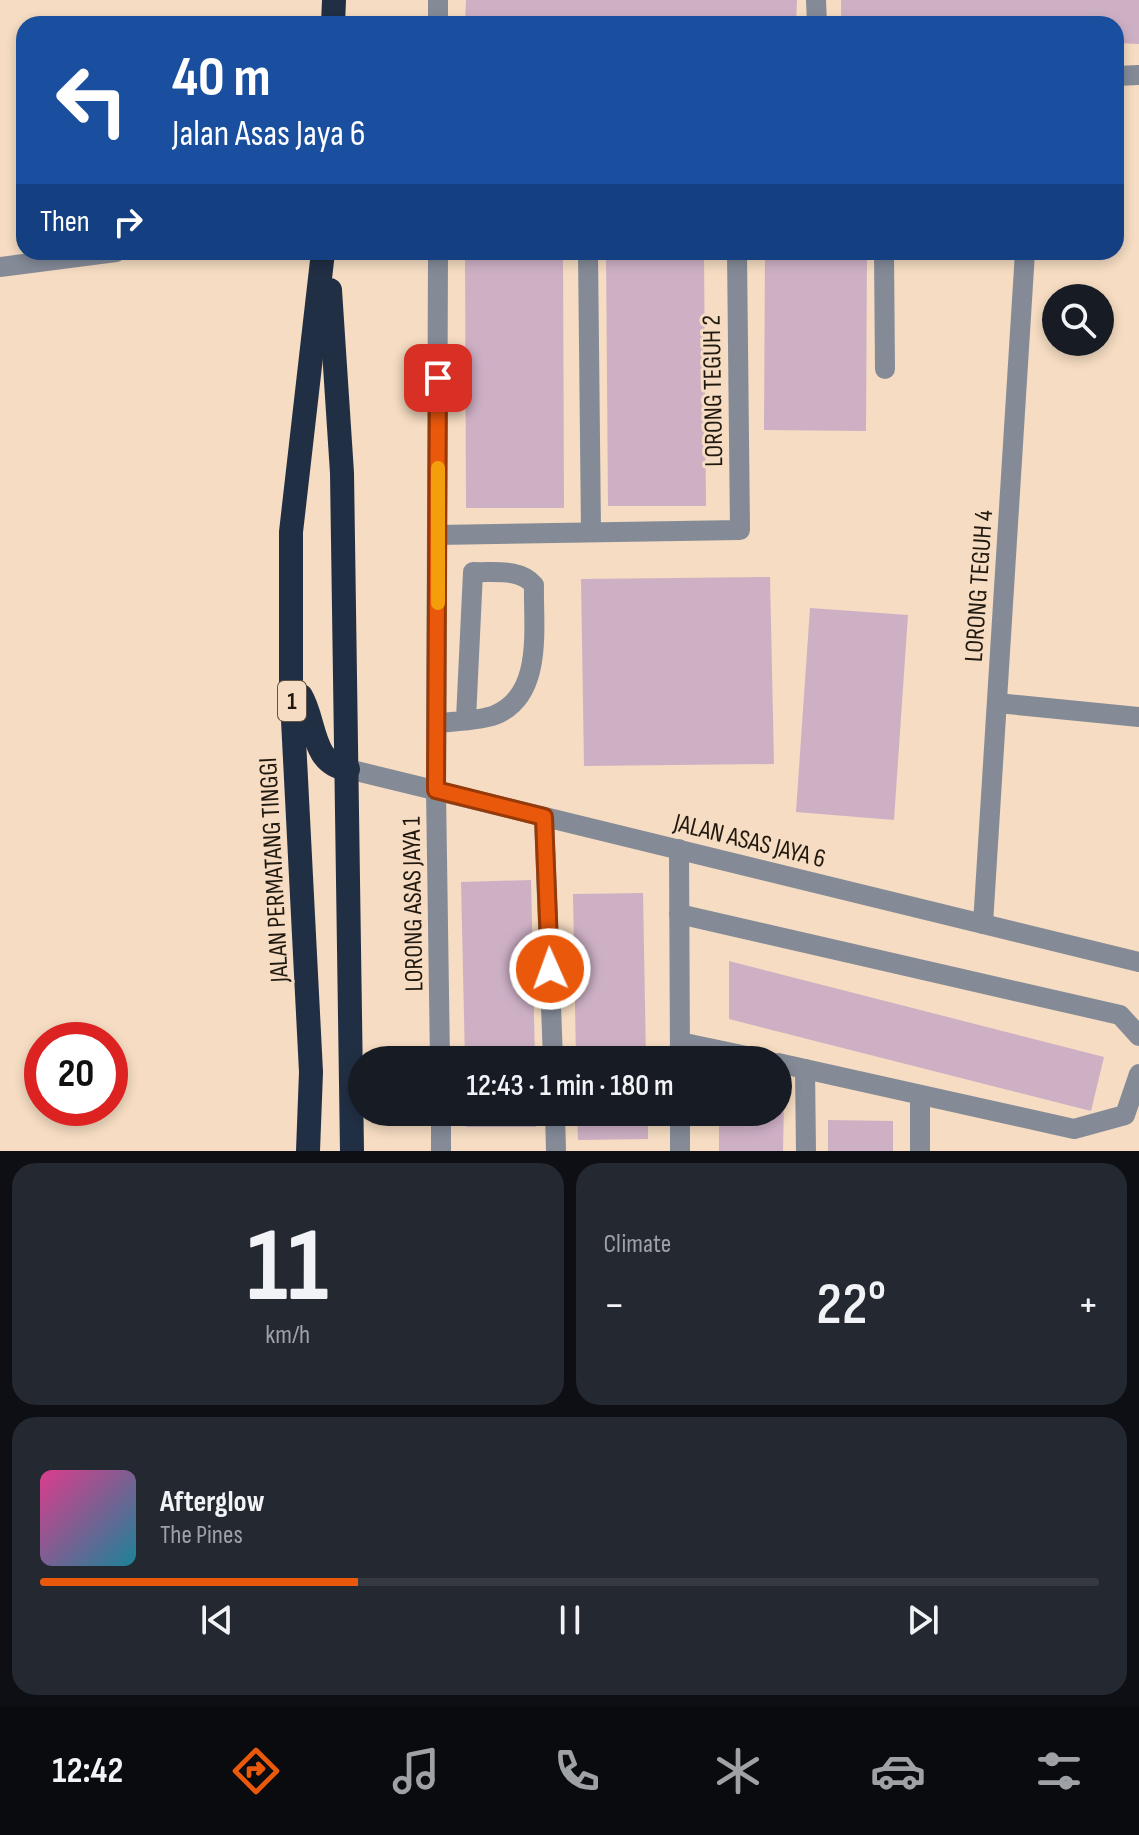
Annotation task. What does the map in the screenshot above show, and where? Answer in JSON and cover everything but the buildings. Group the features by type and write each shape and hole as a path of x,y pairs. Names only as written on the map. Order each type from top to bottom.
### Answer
{"highway":[{"name":"JALAN PERMATANG TINGGI","path":"308,1151 311,1072 291,681 291,532 325,260"},
{"name":"JALAN PERMATANG TINGGI","path":"327,260 342,473 352,1151"},
{"path":"291,681 306,705 324,757 338,768 348,769"}],"street":[{"path":"0,267 54,260"},
{"name":"LORONG ASAS JAYA 1","path":"438,260 439,723 436,790 440,1046"},
{"path":"438,545 591,532 588,260"},
{"name":"LORONG TEGUH 2","path":"591,532 740,530 737,260"},
{"path":"884,260 885,369"},
{"name":"LORONG TEGUH 4","path":"983,924 1025,260"},
{"path":"439,723 495,715 513,701 532,671 534,585 528,578 473,572 466,719"},
{"path":"997,703 1139,717"},
{"name":"JALAN ASAS JAYA 6","path":"348,769 1139,962"},
{"path":"544,817 552,1046"},
{"path":"679,849 680,1046"},
{"path":"679,914 1120,1015 1139,1036"},
{"path":"792,1066 1074,1129 1125,1115 1139,1074"},
{"path":"805,1069 806,1151"},
{"path":"920,1095 920,1151"},
{"path":"441,1126 441,1151"},
{"path":"555,1126 556,1151"},
{"path":"680,1126 680,1151"}],"slow traffic":[{"path":"438,468 438,603"}],"route":[{"path":"438,378 439,723 436,790 544,817 550,969"}]}
